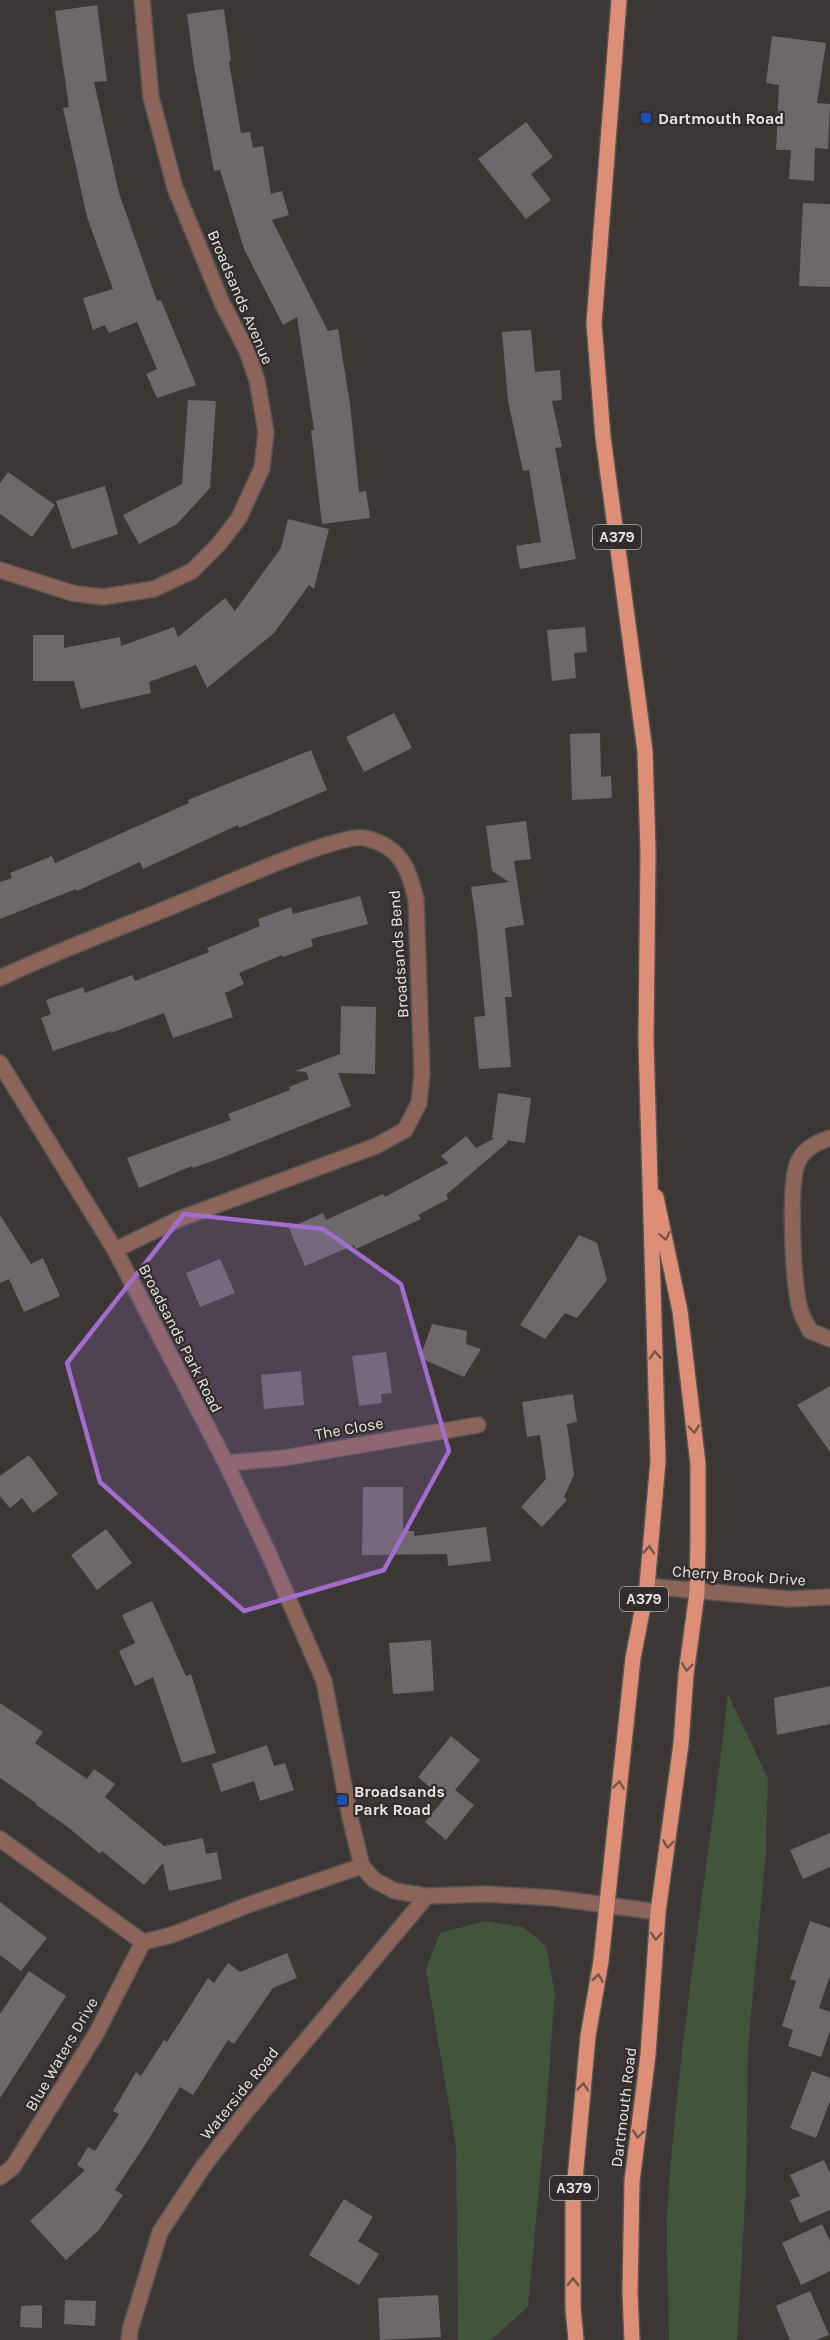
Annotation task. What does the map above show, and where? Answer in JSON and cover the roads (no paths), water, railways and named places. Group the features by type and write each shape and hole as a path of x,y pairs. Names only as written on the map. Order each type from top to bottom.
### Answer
{"main road":[{"name":"A379","path":"576,2340 573,2308 573,2201 588,2036 601,1961 633,1658 647,1586 658,1461 648,1158 646,1042 648,851 645,751 603,437 594,323 619,0"},
{"name":"A379","path":"648,1158 680,1311 698,1464 697,1593"},
{"name":"Dartmouth Road","path":"632,2340 630,2294 632,2181 648,2055 658,1912 697,1593"}],"street":[{"name":"Broadsands Avenue","path":"0,570 82,595 102,597 154,589 192,571 219,544 239,518 262,468 266,432 257,380 246,349 222,303 175,188 151,97 142,0"},
{"name":"Broadsands Bend","path":"0,978 247,875 342,839 363,837 388,847 402,860 410,874 416,900 422,1074 419,1103 405,1130 376,1146 179,1219 114,1250"},
{"name":"Broadsands Park Road","path":"0,1063 114,1250 226,1462 268,1552 324,1681 350,1817 362,1866"},
{"path":"830,1138 813,1143 798,1161 794,1183 793,1251 800,1310 810,1331 830,1339"},
{"name":"The Close","path":"226,1462 284,1458 478,1425"},
{"name":"Cherry Brook Drive","path":"647,1586 697,1593 789,1599 830,1597"},
{"path":"0,1839 143,1942 172,1935 248,1905 362,1866 374,1880 395,1891 427,1896 486,1894 554,1898 605,1907 658,1912"},
{"name":"Waterside Road","path":"129,2340 160,2232 203,2167 245,2113 427,1896"},
{"name":"Blue Waters Drive","path":"0,2177 13,2167 50,2110 96,2034 143,1942"}],"place":[{"name":"Dartmouth Road","path":"646,118"},
{"name":"Broadsands Park Road","path":"342,1800"}]}
